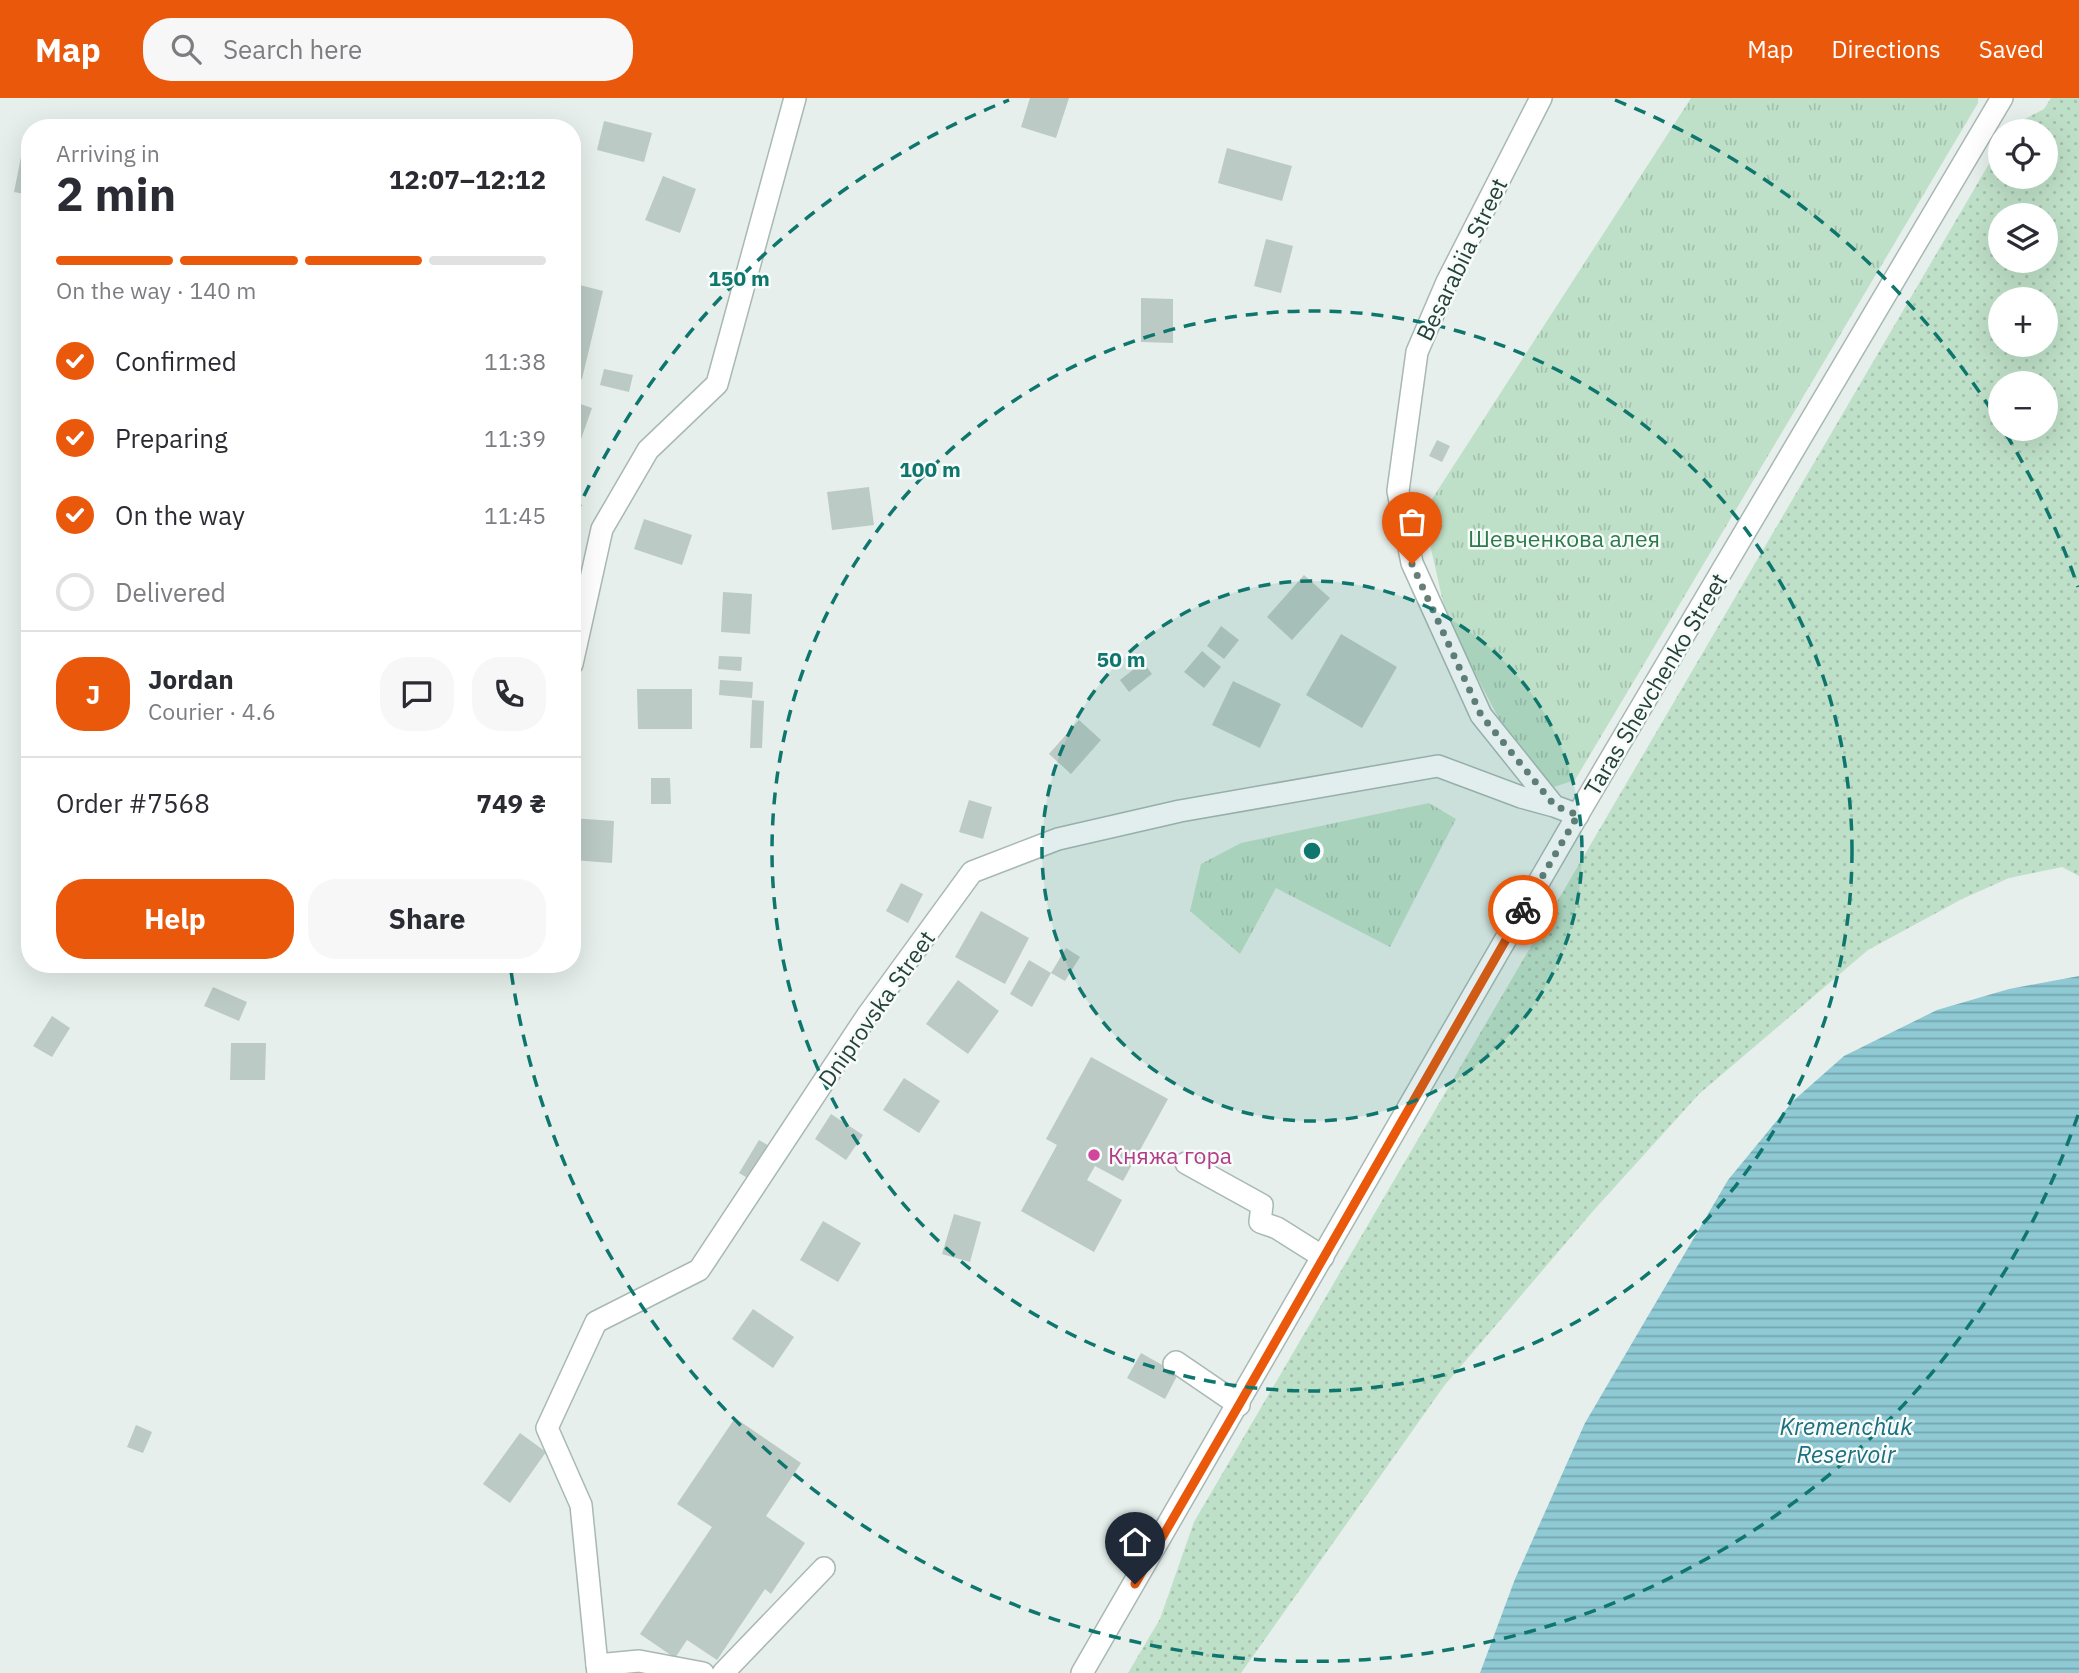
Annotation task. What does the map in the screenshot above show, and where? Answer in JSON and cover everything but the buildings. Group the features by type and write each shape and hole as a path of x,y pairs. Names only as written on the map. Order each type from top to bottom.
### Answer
{"street":[{"path":"581,624 602,529 648,450 717,384 795,98"},
{"name":"Besarabiia Street","path":"1541,98 1447,282 1417,352 1398,491 1412,564 1481,715 1555,806"},
{"name":"Taras Shevchenko Street","path":"1082,1673 1578,815 2002,98"},
{"name":"Dniprovska Street","path":"597,1669 581,1505 547,1428 596,1322 699,1270 867,1016 972,872 1058,839 1180,811 1438,766 1578,815"},
{"path":"1186,1163 1262,1205 1260,1222 1277,1228 1323,1257"},
{"path":"1174,1364 1176,1362 1239,1405"},
{"path":"723,1673 824,1568"},
{"path":"597,1669 639,1661 703,1673"}],"green space":[{"name":"Шевченкова алея","path":"1691,98 1978,98 1978,103 1575,780 1554,787 1507,734 1447,620 1423,513"},
{"path":"2051,98 2079,98 2079,876 2062,867 2009,878 1962,899 1868,950 1699,1094 1593,1211 1444,1386 1241,1673 1128,1673 1160,1619 1194,1522 1988,166 1988,189 2058,189 2058,119 2025,119 2044,109"},
{"path":"1429,803 1456,819 1390,947 1276,888 1240,954 1190,911 1201,864 1241,843"}],"water":[{"name":"Kremenchuk Reservoir","path":"2079,976 2079,1673 1480,1673 1515,1579 1585,1423 1728,1180 1793,1101 1844,1056 1937,1010 2009,989"}],"way so far":[{"path":"1412,564 1481,715 1555,806 1578,815 1523,910"}],"place":[{"name":"Княжа гора","path":"1094,1155"}],"route":[{"path":"1135,1584 1523,910"}]}
